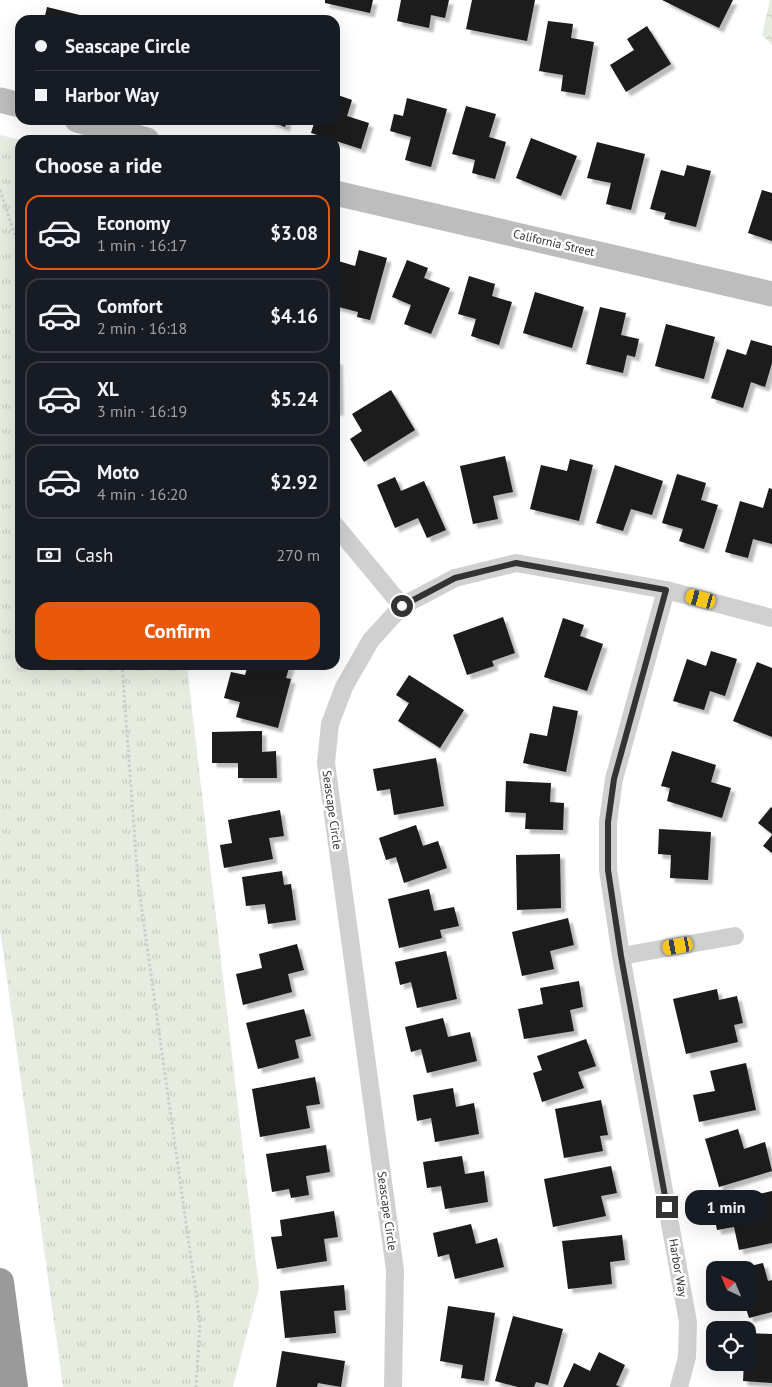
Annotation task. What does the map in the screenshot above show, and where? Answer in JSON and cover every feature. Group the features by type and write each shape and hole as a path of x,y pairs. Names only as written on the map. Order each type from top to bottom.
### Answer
{"highway":[{"path":"0,1282 14,1387"}],"street":[{"path":"0,100 15,104"},
{"path":"94,125 130,135"},
{"name":"California Street","path":"340,194 772,294"},
{"path":"340,531 402,606"},
{"name":"Seascape Circle","path":"393,1387 395,1270 326,763 330,724 344,686 371,640 402,606 455,578 516,563 666,590 772,618"},
{"name":"Harbor Way","path":"666,590 614,779 608,822 608,870 621,956 688,1322 687,1357 679,1387"},
{"path":"621,956 735,936"}],"path":[{"path":"0,190 15,236"},
{"path":"122,670 138,882 200,1323 196,1387"}],"green space":[{"path":"770,0 772,0 772,45 762,35"},
{"path":"0,135 15,138 15,670 187,670 259,1288 233,1387 63,1387 0,929"}],"building":[{"path":"325,0 373,0 370,13 325,3"},
{"path":"401,0 449,0 445,18 431,15 429,28 397,21"},
{"path":"472,0 535,0 527,41 466,29"},
{"path":"662,0 733,0 719,28"},
{"path":"47,7 80,15 45,15"},
{"path":"548,21 573,24 571,38 594,42 585,95 561,91 563,75 539,71"},
{"path":"647,26 671,64 626,92 610,65 634,50 627,39"},
{"path":"340,96 352,100 347,116 369,123 361,149 340,142 340,135 317,135 311,133 313,125 340,125"},
{"path":"407,98 447,109 431,167 405,160 411,137 390,131 394,114 403,116"},
{"path":"466,106 496,114 489,137 506,142 495,179 472,173 475,160 452,154"},
{"path":"531,138 577,156 561,196 516,178"},
{"path":"597,142 645,154 631,210 606,204 611,183 587,178"},
{"path":"687,165 711,171 696,227 664,219 666,213 650,209 661,170 684,176"},
{"path":"762,190 772,193 772,241 748,233"},
{"path":"359,250 387,258 370,320 357,317 358,312 340,307 340,262 355,266"},
{"path":"407,260 428,268 424,278 450,288 431,334 404,324 411,305 392,297"},
{"path":"469,276 495,284 492,296 512,302 499,345 471,336 476,319 458,314"},
{"path":"535,292 584,307 572,348 523,333"},
{"path":"600,307 626,313 621,335 639,339 635,357 627,355 623,373 586,364"},
{"path":"666,324 715,337 704,379 655,366"},
{"path":"751,340 772,346 772,363 765,387 751,382 743,408 711,398 727,349 746,355"},
{"path":"391,390 415,430 364,462 350,439 362,431 352,414"},
{"path":"505,456 513,492 493,496 498,519 473,524 460,466"},
{"path":"570,459 593,465 579,521 530,509 541,465 567,471"},
{"path":"615,465 663,481 652,515 631,509 623,531 596,523"},
{"path":"677,474 706,483 701,500 718,505 704,549 679,541 683,529 662,523"},
{"path":"395,477 401,491 424,481 446,530 427,538 418,518 395,528 377,485"},
{"path":"769,488 772,489 772,544 753,539 748,558 725,552 740,501 763,508"},
{"path":"503,617 515,653 492,661 494,666 467,675 453,635"},
{"path":"563,618 584,625 580,636 603,644 587,691 544,677"},
{"path":"711,651 737,659 725,696 710,691 704,710 673,701 687,659 706,666"},
{"path":"757,662 772,668 772,737 733,721"},
{"path":"246,670 288,670 286,678 291,679 278,728 236,717 240,702 224,698 231,672 245,675"},
{"path":"409,675 464,710 440,748 398,721 409,703 396,695"},
{"path":"553,706 578,711 566,772 523,763 530,733 547,736"},
{"path":"262,731 262,752 276,751 277,778 238,778 238,763 212,763 212,732"},
{"path":"672,751 716,765 711,782 731,788 722,818 667,801 670,788 661,786"},
{"path":"436,758 444,806 394,815 390,789 377,791 373,769"},
{"path":"506,781 551,783 550,802 564,803 563,830 525,829 526,813 505,812"},
{"path":"772,808 772,834 758,823"},
{"path":"280,810 284,836 269,838 273,859 224,868 220,845 232,843 228,820"},
{"path":"416,825 423,846 438,841 447,868 404,883 396,857 386,860 379,838"},
{"path":"659,829 711,832 708,880 670,878 671,855 658,854"},
{"path":"772,835 772,853 763,846"},
{"path":"560,854 561,908 517,910 516,855"},
{"path":"282,871 284,885 291,884 296,920 268,924 265,904 246,906 242,877"},
{"path":"429,889 434,911 454,907 459,926 440,930 442,938 399,948 388,899"},
{"path":"568,918 574,945 550,951 554,969 522,976 512,932"},
{"path":"297,944 304,970 288,974 292,992 243,1005 236,974 262,968 259,954"},
{"path":"446,951 457,999 417,1008 411,982 400,985 395,962"},
{"path":"579,981 583,1007 570,1010 574,1031 524,1039 518,1009 543,1004 540,988"},
{"path":"717,989 719,1000 737,996 743,1023 734,1025 738,1042 686,1054 673,999"},
{"path":"304,1009 311,1036 295,1040 299,1058 258,1069 246,1023"},
{"path":"443,1018 448,1037 470,1032 477,1061 427,1073 421,1049 411,1052 405,1027"},
{"path":"586,1039 596,1066 578,1072 584,1088 542,1102 533,1073 542,1070 537,1056"},
{"path":"746,1063 756,1110 699,1122 693,1095 715,1091 710,1071"},
{"path":"315,1077 320,1104 306,1106 310,1128 260,1137 252,1089"},
{"path":"453,1088 456,1107 474,1103 479,1134 435,1142 431,1118 417,1121 413,1095"},
{"path":"601,1100 608,1135 600,1136 603,1151 564,1158 555,1109"},
{"path":"738,1129 744,1149 765,1142 772,1171 719,1187 705,1139"},
{"path":"326,1145 330,1172 306,1176 309,1195 291,1198 289,1189 272,1192 266,1154"},
{"path":"462,1156 465,1174 484,1171 488,1202 445,1209 441,1186 427,1188 423,1162"},
{"path":"611,1166 617,1193 601,1196 606,1216 553,1227 544,1179"},
{"path":"772,1191 772,1243 739,1250 734,1227 717,1230 712,1205"},
{"path":"334,1211 338,1237 324,1239 327,1261 277,1269 271,1237 282,1236 280,1220"},
{"path":"471,1224 476,1244 497,1238 504,1267 455,1279 449,1254 438,1257 433,1233"},
{"path":"622,1235 625,1260 610,1262 612,1284 568,1289 562,1241"},
{"path":"763,1263 768,1281 772,1280 772,1312 749,1318 747,1311 756,1311 756,1265"},
{"path":"344,1285 346,1310 334,1311 336,1333 285,1338 280,1291"},
{"path":"448,1306 495,1313 484,1381 461,1378 463,1365 440,1361"},
{"path":"513,1316 563,1329 548,1385 536,1382 534,1387 518,1387 495,1381"},
{"path":"756,1333 772,1334 772,1383 743,1381 744,1371 756,1371"},
{"path":"282,1351 345,1361 341,1387 318,1383 317,1387 276,1387"},
{"path":"599,1352 625,1365 616,1385 620,1387 563,1387 574,1363 590,1371"}],"route":[{"path":"402,606 455,578 516,563 666,590 614,779 608,822 608,870 621,956 667,1207"}]}
